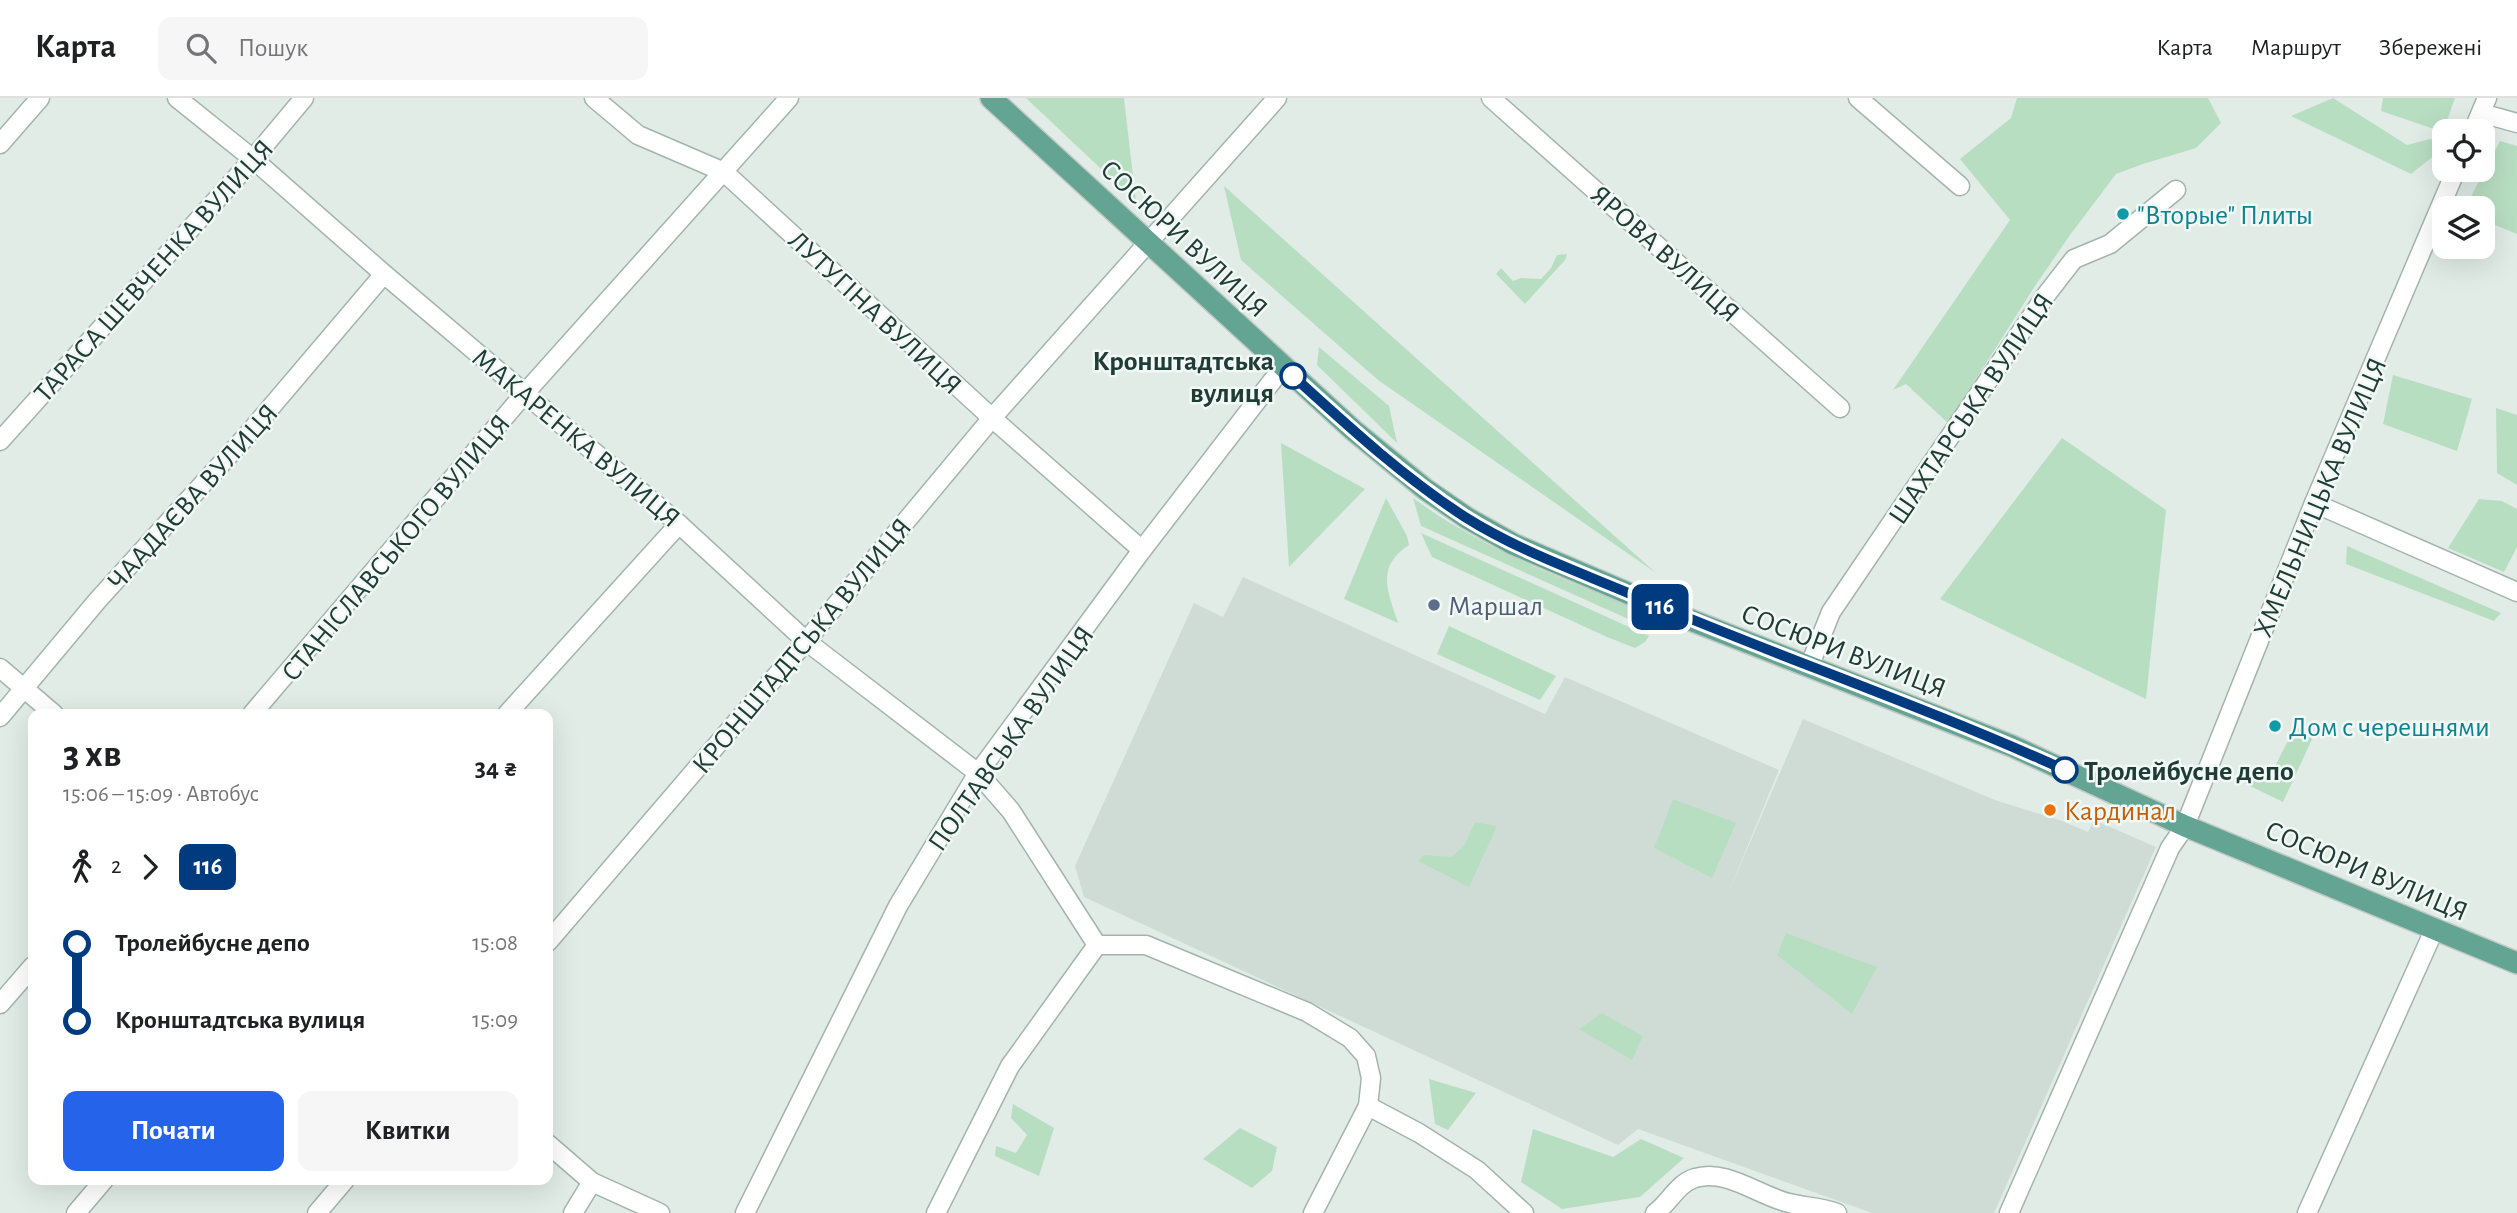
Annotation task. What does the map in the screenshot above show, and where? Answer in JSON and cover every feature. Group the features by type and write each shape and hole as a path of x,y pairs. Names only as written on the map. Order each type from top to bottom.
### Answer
{"main road":[{"name":"СОСЮРИ ВУЛИЦЯ","path":"991,98 1392,464 1467,518 1513,544 1693,621 2012,746 2185,826 2517,964"}],"street":[{"path":"0,144 40,98"},
{"name":"МАКАРЕНКА ВУЛИЦЯ","path":"177,98 253,159 384,274 526,392 679,524 806,640 978,773 1011,811 1097,945"},
{"name":"ТАРАСА ШЕВЧЕНКА ВУЛИЦЯ","path":"0,441 253,159 304,98"},
{"name":"ЛУТУГІНА ВУЛИЦЯ","path":"594,98 638,135 724,172 992,418 1142,550"},
{"name":"СТАНІСЛАВСЬКОГО ВУЛИЦЯ","path":"256,709 526,392 789,98"},
{"name":"КРОНШТАДТСЬКА ВУЛИЦЯ","path":"553,936 992,418 1277,98"},
{"name":"ЯРОВА ВУЛИЦЯ","path":"1491,98 1840,408"},
{"path":"1858,98 1960,186"},
{"path":"2484,105 2517,123"},
{"name":"ХМЕЛЬНИЦЬКА ВУЛИЦЯ","path":"2009,1213 2170,848 2185,826 2314,503 2451,182"},
{"name":"ШАХТАРСЬКА ВУЛИЦЯ","path":"1809,667 1831,612 2046,295 2074,259 2110,244 2176,190"},
{"name":"ЧААДАЄВА ВУЛИЦЯ","path":"0,717 97,601 249,433 384,274"},
{"name":"ПОЛТАВСЬКА ВУЛИЦЯ","path":"745,1213 898,906 978,773 1142,550 1283,367"},
{"path":"2314,503 2517,592"},
{"path":"512,709 679,524"},
{"path":"0,668 49,709"},
{"path":"2307,1213 2435,928"},
{"path":"936,1213 1010,1066 1097,945 1146,945 1307,1012 1350,1038 1366,1056 1371,1078 1368,1107 1312,1213"},
{"path":"0,1004 28,972"},
{"path":"1368,1107 1419,1133 1477,1170 1524,1213"},
{"path":"553,1148 592,1182 660,1213"},
{"path":"1655,1213 1675,1195 1683,1183 1710,1175 1725,1178 1786,1208 1828,1209 1837,1213"},
{"path":"573,1213 592,1182"},
{"path":"76,1213 100,1185"},
{"path":"317,1213 341,1185"}],"shaded area":[{"path":"1243,577 1545,714 1565,677 1779,770 1727,896 1803,719 1995,800 2088,832 2094,820 2156,847 1994,1213 1872,1213 1638,1129 1618,1145 1084,897 1075,866 1194,603 1223,617"}],"green space":[{"path":"1026,98 1124,98 1136,202"},
{"path":"2017,98 2208,98 2221,123 2196,148 2116,174 2035,286 1948,423 1906,384 1893,390 2010,220 1960,159 2011,118"},
{"path":"2333,98 2407,145 2432,140 2432,157 2411,174 2291,116"},
{"path":"2383,98 2455,98 2448,119 2432,119 2432,128 2381,111"},
{"path":"2500,141 2517,146 2517,234 2495,225 2495,196 2471,196 2479,182 2495,182 2495,151"},
{"path":"1224,186 1656,573 1378,380 1241,260"},
{"path":"1567,254 1565,260 1525,304 1496,274 1501,268 1513,281 1521,278 1541,279 1551,268 1557,255"},
{"path":"1319,347 1389,406 1397,443 1317,365"},
{"path":"2393,375 2472,399 2457,451 2383,424"},
{"path":"2496,408 2517,415 2517,485 2497,473"},
{"path":"2062,438 2166,510 2146,699 1940,599"},
{"path":"1281,443 1365,489 1289,567"},
{"path":"1386,498 1407,536 1409,545 1398,553 1388,571 1388,590 1398,623 1344,599"},
{"path":"1413,498 1500,550 1654,614 1660,619 1655,631 1421,526"},
{"path":"2479,499 2502,501 2517,509 2517,547 2504,572 2448,548"},
{"path":"1421,533 1649,636 1635,648 1607,637 1432,557"},
{"path":"2347,546 2501,613 2494,621 2346,564"},
{"path":"1449,626 1556,676 1540,700 1437,654"},
{"path":"2295,727 2314,735 2283,802 2244,783 2249,767 2272,772"},
{"path":"1673,799 1736,823 1712,878 1654,848"},
{"path":"1475,822 1497,826 1469,887 1418,861 1424,855 1452,857 1464,846"},
{"path":"1786,933 1877,967 1852,1014 1777,955"},
{"path":"1602,1013 1643,1036 1632,1060 1579,1029"},
{"path":"1429,1079 1476,1093 1448,1130 1435,1124"},
{"path":"1013,1104 1054,1128 1039,1176 995,1156 996,1146 1016,1153 1027,1135 1011,1118"},
{"path":"1240,1128 1277,1147 1272,1171 1252,1188 1203,1159"},
{"path":"1533,1129 1613,1157 1641,1139 1684,1158 1640,1197 1562,1209 1521,1182"}],"bus line":[{"name":"116","path":"1293,376 1392,464 1467,518 1513,544 1699,623 2012,746 2065,770"}],"place":[{"name":"\"Вторые\" Плиты","path":"2123,214"},
{"name":"Кронштадтська вулиця","path":"1293,376"},
{"name":"Маршал","path":"1434,605"},
{"name":"Дом с черешнями","path":"2275,726"},
{"name":"Тролейбусне депо","path":"2065,770"},
{"name":"Кардинал","path":"2050,810"}]}
